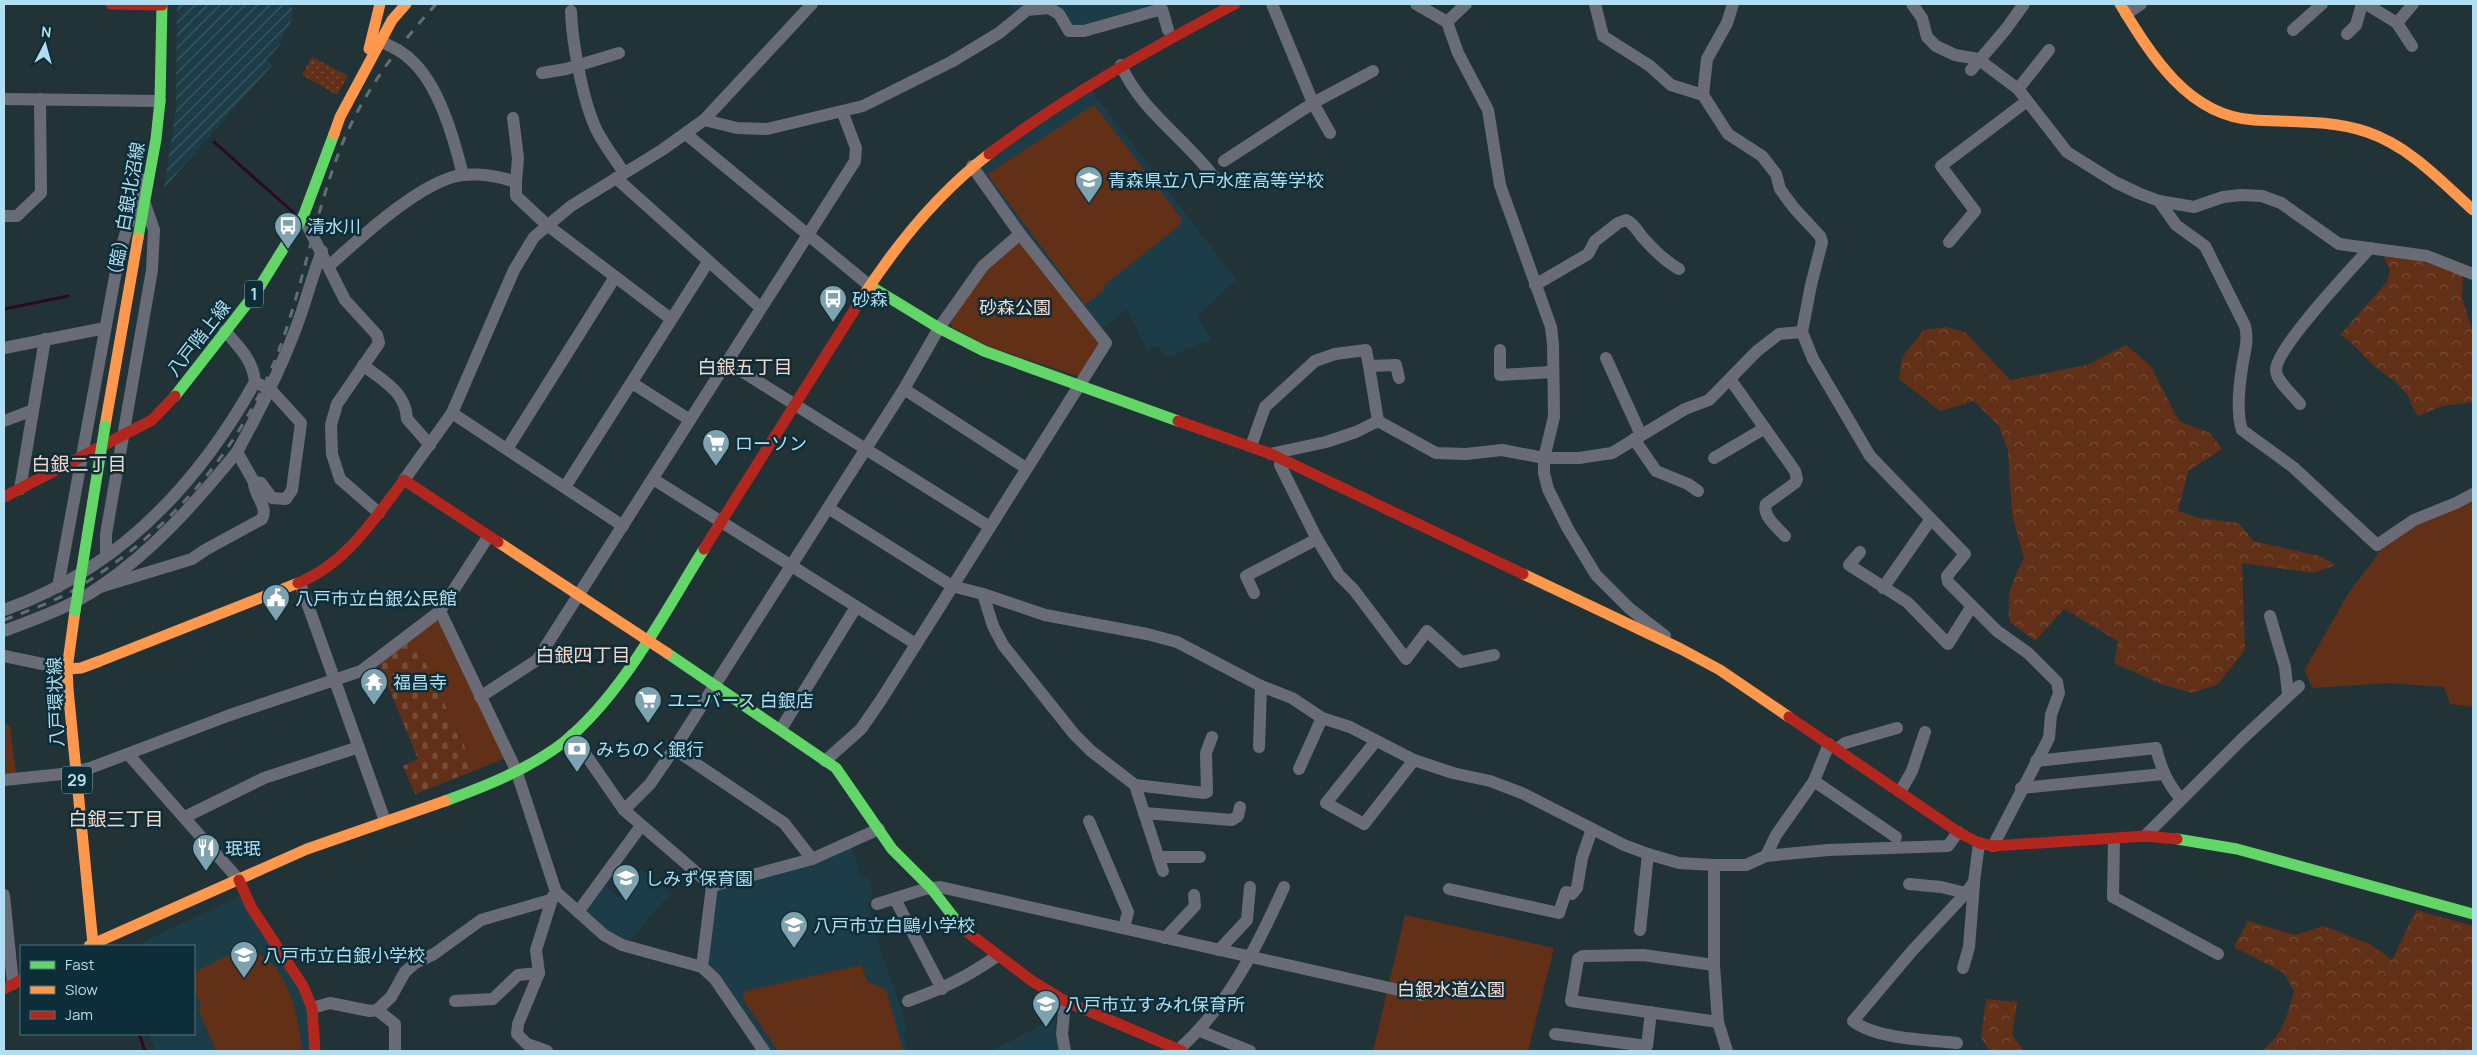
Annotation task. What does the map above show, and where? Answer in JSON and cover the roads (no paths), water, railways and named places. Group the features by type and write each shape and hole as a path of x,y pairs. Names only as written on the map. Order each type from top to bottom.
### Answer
{"street":[{"name":"（臨）白銀北沼線","path":"105,426 156,139 160,100 162,4 112,4"},
{"name":"八戸階上線","path":"365,71 380,4"},
{"name":"八戸階上線","path":"4,497 152,420 174,398 257,291 303,217 326,149 380,41 392,20 406,4"},
{"path":"4,656 68,669 81,668 300,583 316,576 337,561 355,544 452,413 514,270 534,237 571,206 686,134 704,120 812,4"},
{"path":"91,945 307,849 478,787 542,756 572,735 600,708 648,640 870,286 908,232 943,193 972,166 1048,111 1121,65 1235,4"},
{"path":"1272,4 1313,103 1330,133"},
{"path":"1416,4 1447,22 1458,53 1488,110 1500,185 1550,327 1554,417 1544,458 1544,473 1548,489 1568,529 1596,575 1629,608 1681,649"},
{"path":"1447,22 1466,4"},
{"path":"1595,4 1603,36 1650,66 1671,85 1703,95"},
{"path":"1733,4 1727,23 1707,59 1703,95 1728,134 1762,156 1776,174 1780,189 1794,208 1820,236 1822,242 1810,285 1802,332 1813,359 1870,456 1965,554 1947,576 1948,582 1997,631 2028,653 2057,682 2059,693 2051,715 2048,738 1993,846"},
{"path":"1912,4 1922,18 1927,37 1936,46 1955,55 1978,59 2018,89 2067,152 2115,182 2159,201 2194,207 2223,197 2241,195 2262,196 2281,203 2339,244 2427,256 2473,274"},
{"path":"1971,70 1978,59 2006,29 2024,4"},
{"path":"2141,4 2123,9 2144,45 2176,85 2206,104 2240,118 2338,126 2367,132 2395,145 2473,210"},
{"path":"2293,30 2322,4"},
{"path":"2347,34 2356,25 2364,4 2397,23 2412,46"},
{"path":"2397,23 2413,4"},
{"path":"704,120 737,128 766,129 863,106 951,62 999,33 1027,10 1049,8 1059,14 1069,31 1084,31 1162,9 1168,30"},
{"path":"571,11 586,97 596,129 620,176 708,262 761,308"},
{"path":"380,41 412,60 434,93 456,145 463,175"},
{"path":"2018,89 2049,50"},
{"path":"542,73 619,54"},
{"path":"1121,65 1126,77 1157,116 1207,167 1217,181"},
{"path":"1224,161 1313,103 1373,71"},
{"path":"4,98 160,100"},
{"path":"4,216 17,216 41,193 40,99"},
{"path":"1949,242 1975,211 1941,166 2027,101"},
{"path":"480,697 537,660 855,161 856,148 842,111"},
{"path":"513,118 518,158 516,196 547,225 671,319"},
{"path":"686,134 870,286 939,328 984,351 1079,387 1251,446 1277,457 1681,649 1720,670 1958,832 1979,843 1993,846 2167,836 2237,849 2473,914"},
{"path":"58,587 118,260 142,176 156,139"},
{"path":"825,761 861,729 1106,342 1020,234 972,166"},
{"path":"329,266 398,207 440,182 463,175 504,178 516,182"},
{"path":"2159,201 2176,226 2205,246 2245,326 2248,338 2242,369 2239,421 2242,430 2293,467 2377,545 2414,520 2473,494"},
{"path":"106,556 106,534 152,270 154,230 145,203"},
{"path":"303,217 345,300 377,335 379,343 337,404 331,425 332,454 340,479 379,513"},
{"path":"1535,285 1588,254 1596,242 1618,222 1626,220 1631,222 1644,240 1669,264 1679,269"},
{"path":"624,810 650,784 674,748 904,389 939,328 982,266 1020,234"},
{"path":"100,587 159,540 199,498 237,452 271,390 297,327 320,248"},
{"path":"2300,404 2275,372 2277,363 2282,353 2304,325 2370,248"},
{"path":"565,487 708,262"},
{"path":"507,450 615,277"},
{"path":"4,348 105,328"},
{"path":"4,610 58,587 121,546 184,487 225,432 255,382 254,369 247,356 225,331"},
{"path":"1378,421 1436,453 1466,454 1502,450 1544,458 1579,458 1612,453 1685,409 1709,400 1757,351 1779,334 1802,332"},
{"path":"20,489 45,339"},
{"path":"1251,446 1265,408 1315,361 1335,354 1366,350 1378,421"},
{"path":"1500,350 1500,375 1552,372"},
{"path":"1606,358 1637,437 1656,471 1688,484 1698,491"},
{"path":"727,362 990,527"},
{"path":"363,365 401,396 406,406 406,419 430,445"},
{"path":"1369,366 1396,365 1399,378"},
{"path":"1730,379 1795,471 1797,479 1795,483 1766,504 1764,508 1765,513 1784,536"},
{"path":"254,482 261,483 272,498 286,499 292,490 301,423 271,390 255,382"},
{"path":"632,383 690,420"},
{"path":"904,389 1026,468"},
{"path":"4,421 33,410"},
{"path":"452,413 623,526"},
{"path":"1277,457 1356,432 1378,421"},
{"name":"八戸環状線","path":"91,945 68,669 75,612 105,426"},
{"path":"1714,458 1765,428"},
{"path":"4,631 58,609 100,587 192,559 262,519 265,514 254,489 254,482 237,452"},
{"path":"1277,457 1317,539 1339,575 1354,590 1406,660 1427,631 1461,662 1494,655"},
{"path":"653,479 916,644"},
{"path":"404,480 488,537 648,640 836,768 849,784 892,849 932,888 962,928 1032,981 1065,1001 1180,1050 1200,1031 1238,980 1284,887"},
{"path":"828,508 952,586 983,594 1045,615 1164,637 1197,651 1261,686 1292,698 1322,718 1350,727 1374,742 1414,760 1507,788 1648,854 1679,863 1746,865 1766,856 1828,850 1948,846 1958,832"},
{"path":"1884,588 1931,519"},
{"path":"4,780 76,772 230,715 361,671 440,611 488,537"},
{"path":"1254,593 1246,576 1317,539"},
{"path":"1860,552 1849,565 1907,602 1948,644 1972,606"},
{"path":"300,583 385,821"},
{"path":"983,594 993,626 1003,645 1074,734 1091,751 1135,786 1204,794 1207,792 1206,753 1212,737"},
{"path":"781,729 856,607"},
{"path":"440,611 516,770 553,896 536,950 539,973 518,1024 517,1034 527,1048 547,1051"},
{"path":"2270,616 2285,667 2288,694"},
{"path":"1259,747 1261,686"},
{"path":"2145,836 2288,694 2299,686"},
{"path":"1298,769 1322,718"},
{"path":"1766,856 1776,835 1814,781 1833,747 1897,728"},
{"path":"1900,792 1912,771 1925,732"},
{"path":"572,735 624,810 712,886"},
{"path":"1374,742 1326,803 1364,824 1414,760"},
{"path":"185,817 264,778 359,747"},
{"path":"674,748 784,823 812,859"},
{"path":"2036,761 2156,748 2163,774 2170,787 2181,799"},
{"path":"128,754 239,880 252,907 303,986 312,1008 315,1051"},
{"path":"2021,788 2163,774"},
{"path":"1814,781 1896,837"},
{"path":"1135,786 1162,871"},
{"path":"1144,813 1232,820 1238,816 1240,807"},
{"path":"1089,821 1128,912 1124,928"},
{"path":"578,912 641,826"},
{"path":"712,886 812,859 879,829"},
{"path":"1449,889 1559,913 1566,892 1572,894 1577,888 1582,858 1592,829"},
{"path":"2114,838 2113,897 2218,954"},
{"path":"1963,968 1969,947 1979,843"},
{"path":"1640,930 1648,854"},
{"path":"1158,857 1200,857"},
{"path":"1714,865 1714,965 1718,1022 1728,1051"},
{"path":"1956,1043 1902,1037 1861,1027 1853,1021 1912,950 1974,882"},
{"path":"1909,884 1941,886 1966,893"},
{"path":"702,967 712,886"},
{"path":"1219,950 1247,920 1250,887"},
{"path":"877,904 932,888 940,888 1421,995"},
{"path":"4,895 5,922 13,984"},
{"path":"1165,938 1195,906 1194,895"},
{"path":"553,896 578,912 604,935 622,945 702,967 715,979 764,1051"},
{"path":"312,1008 330,1003 370,1011 377,1010 391,997 405,972 415,962 434,954 481,920 553,896"},
{"path":"895,899 942,989"},
{"path":"1714,965 1643,955 1583,956 1578,959 1571,1001 1718,1022"},
{"path":"908,1001 942,989 966,977 997,956"},
{"path":"455,1001 493,999 518,975 539,973"},
{"path":"1065,1001 1062,1034 1065,1051"},
{"path":"377,1010 395,1024 394,1051"},
{"path":"1555,1034 1647,1046 1651,1012"},
{"path":"1200,1031 1250,1051"}],"waterway":[{"path":"214,142 294,213"},
{"path":"4,309 68,296"},
{"path":"139,1035 145,1051"}],"railway":[{"path":"4,620 64,595 105,570 164,522 215,465 257,400 273,365 292,311 331,174 359,108 382,71 436,4"}],"place":[{"name":"青森県立八戸水産高等学校","path":"1089,204"},
{"name":"清水川","path":"288,250"},
{"name":"砂森","path":"833,323"},
{"name":"ローソン","path":"716,467"},
{"name":"八戸市立白銀公民館","path":"276,622"},
{"name":"福昌寺","path":"374,706"},
{"name":"ユニバース 白銀店","path":"648,724"},
{"name":"みちのく銀行","path":"577,773"},
{"name":"珉珉","path":"206,872"},
{"name":"しみず保育園","path":"626,902"},
{"name":"八戸市立白鷗小学校","path":"794,949"},
{"name":"八戸市立白銀小学校","path":"244,979"},
{"name":"八戸市立すみれ保育所","path":"1046,1028"}],"district":[{"name":"白銀五丁目","path":"745,367"},
{"name":"白銀二丁目","path":"79,464"},
{"name":"白銀四丁目","path":"583,655"},
{"name":"白銀三丁目","path":"116,819"}],"park label":[{"name":"砂森公園","path":"1015,307"},
{"name":"白銀水道公園","path":"1451,989"}]}
